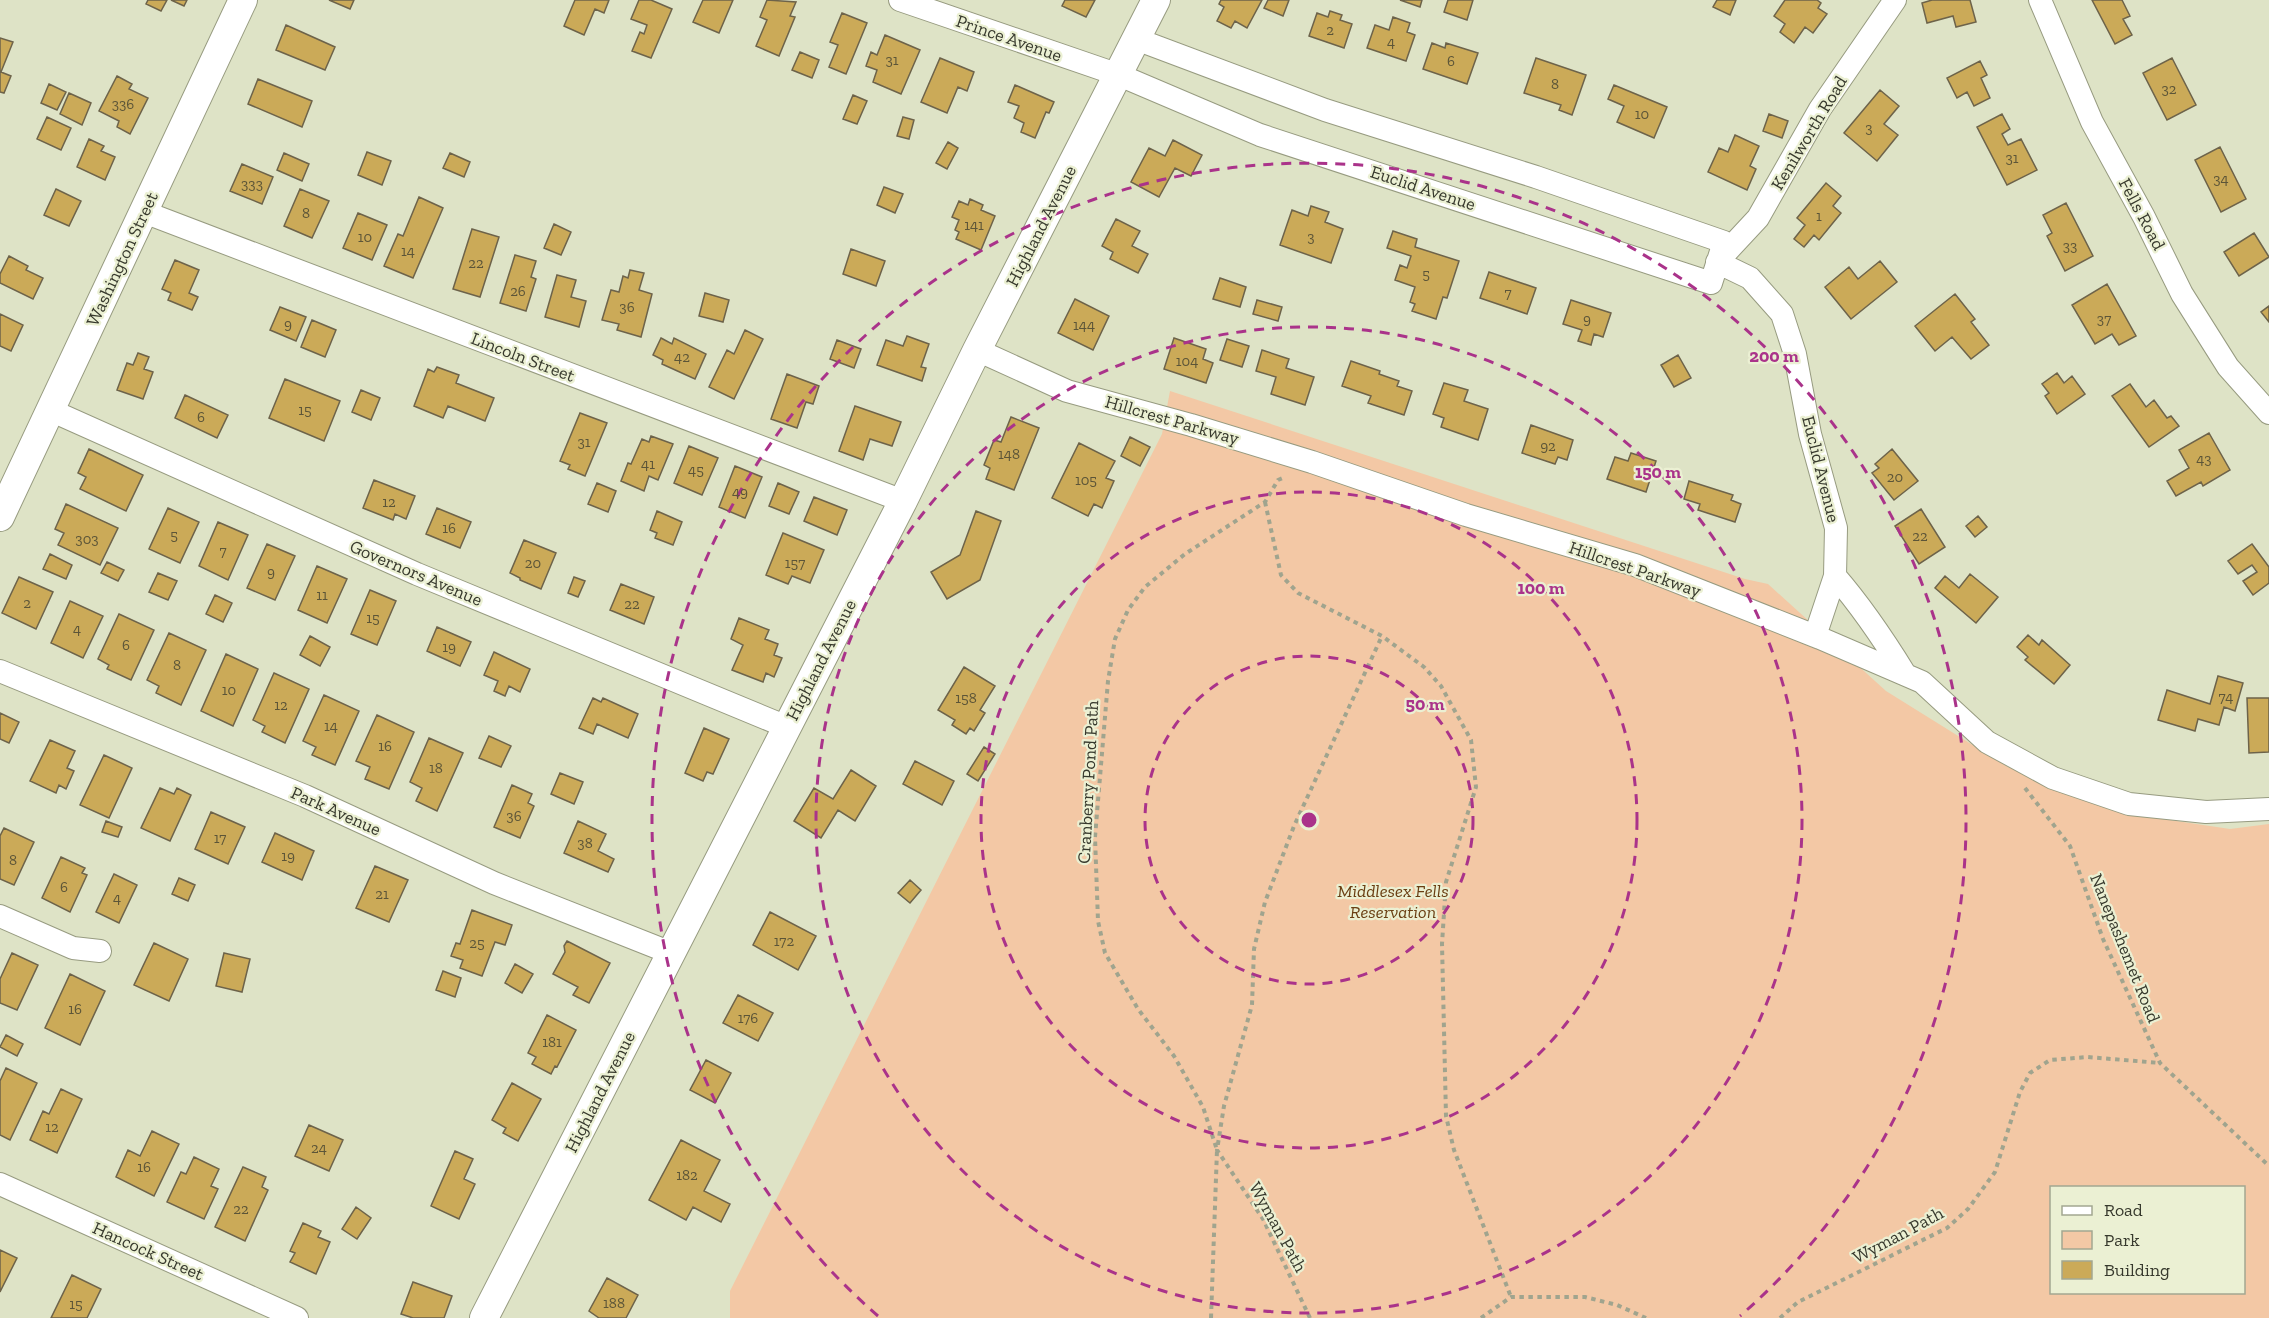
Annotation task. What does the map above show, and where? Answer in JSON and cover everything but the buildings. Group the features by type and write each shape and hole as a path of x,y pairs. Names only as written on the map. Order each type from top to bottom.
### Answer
{"main road":[{"name":"Washington Street","path":"0,517 243,0"},
{"name":"Highland Avenue","path":"484,1318 903,501 977,350 1156,0"}],"street":[{"name":"Prince Avenue","path":"900,0 1119,75"},
{"name":"Kenilworth Road","path":"1718,262 1758,218 1820,109 1895,0"},
{"name":"Fells Road","path":"2040,0 2092,122 2144,217 2182,294 2228,367 2269,414"},
{"path":"1136,39 1325,110 1536,177 1724,242 1718,262"},
{"name":"Euclid Avenue","path":"1119,75 1260,135 1711,283 1718,262 1750,278 1782,314 1795,354 1810,434 1836,528 1835,576 1815,636"},
{"name":"Lincoln Street","path":"144,212 903,501"},
{"name":"Hillcrest Parkway","path":"977,350 1067,391 1191,424 1312,462 1466,515 1635,565 1815,636 1922,682 1987,742 2053,778 2129,804 2206,812 2269,808"},
{"name":"Governors Avenue","path":"50,410 417,574 787,727"},
{"path":"1835,576 1879,633 1905,674"},
{"name":"Park Avenue","path":"0,671 305,796 494,884 671,953"},
{"path":"0,916 73,948 100,951"},
{"name":"Hancock Street","path":"0,1184 297,1318"}],"path":[{"name":"Cranberry Pond Path","path":"1211,1318 1217,1150 1203,1107 1174,1056 1138,1009 1105,953 1098,921 1095,837 1108,681 1114,639 1128,610 1145,587 1185,554 1265,502 1281,575 1298,593 1382,636"},
{"path":"1217,1150 1224,1106 1252,1005 1254,949 1265,902 1294,826 1382,636 1424,667 1441,686 1471,740 1476,787 1446,882 1442,944 1446,1116 1454,1150 1511,1297"},
{"name":"Nanepashemet Road","path":"2022,784 2070,846 2103,939 2160,1063 2269,1166"},
{"name":"Wyman Path","path":"1780,1318 1798,1302 1947,1228 1968,1209 1995,1172 2020,1092 2031,1073 2040,1066 2050,1060 2088,1057 2160,1063"},
{"name":"Wyman Path","path":"1217,1150 1263,1219 1310,1318"},
{"path":"1481,1318 1511,1297 1585,1297 1617,1305 1646,1318"},
{"path":"1211,1318 1216,1318"}],"green space":[{"name":"Middlesex Fells Reservation","path":"1170,391 1745,579 1768,584 1886,691 2008,767 2136,815 2230,829 2269,824 2269,1318 730,1318 730,1291 1162,434"}]}
